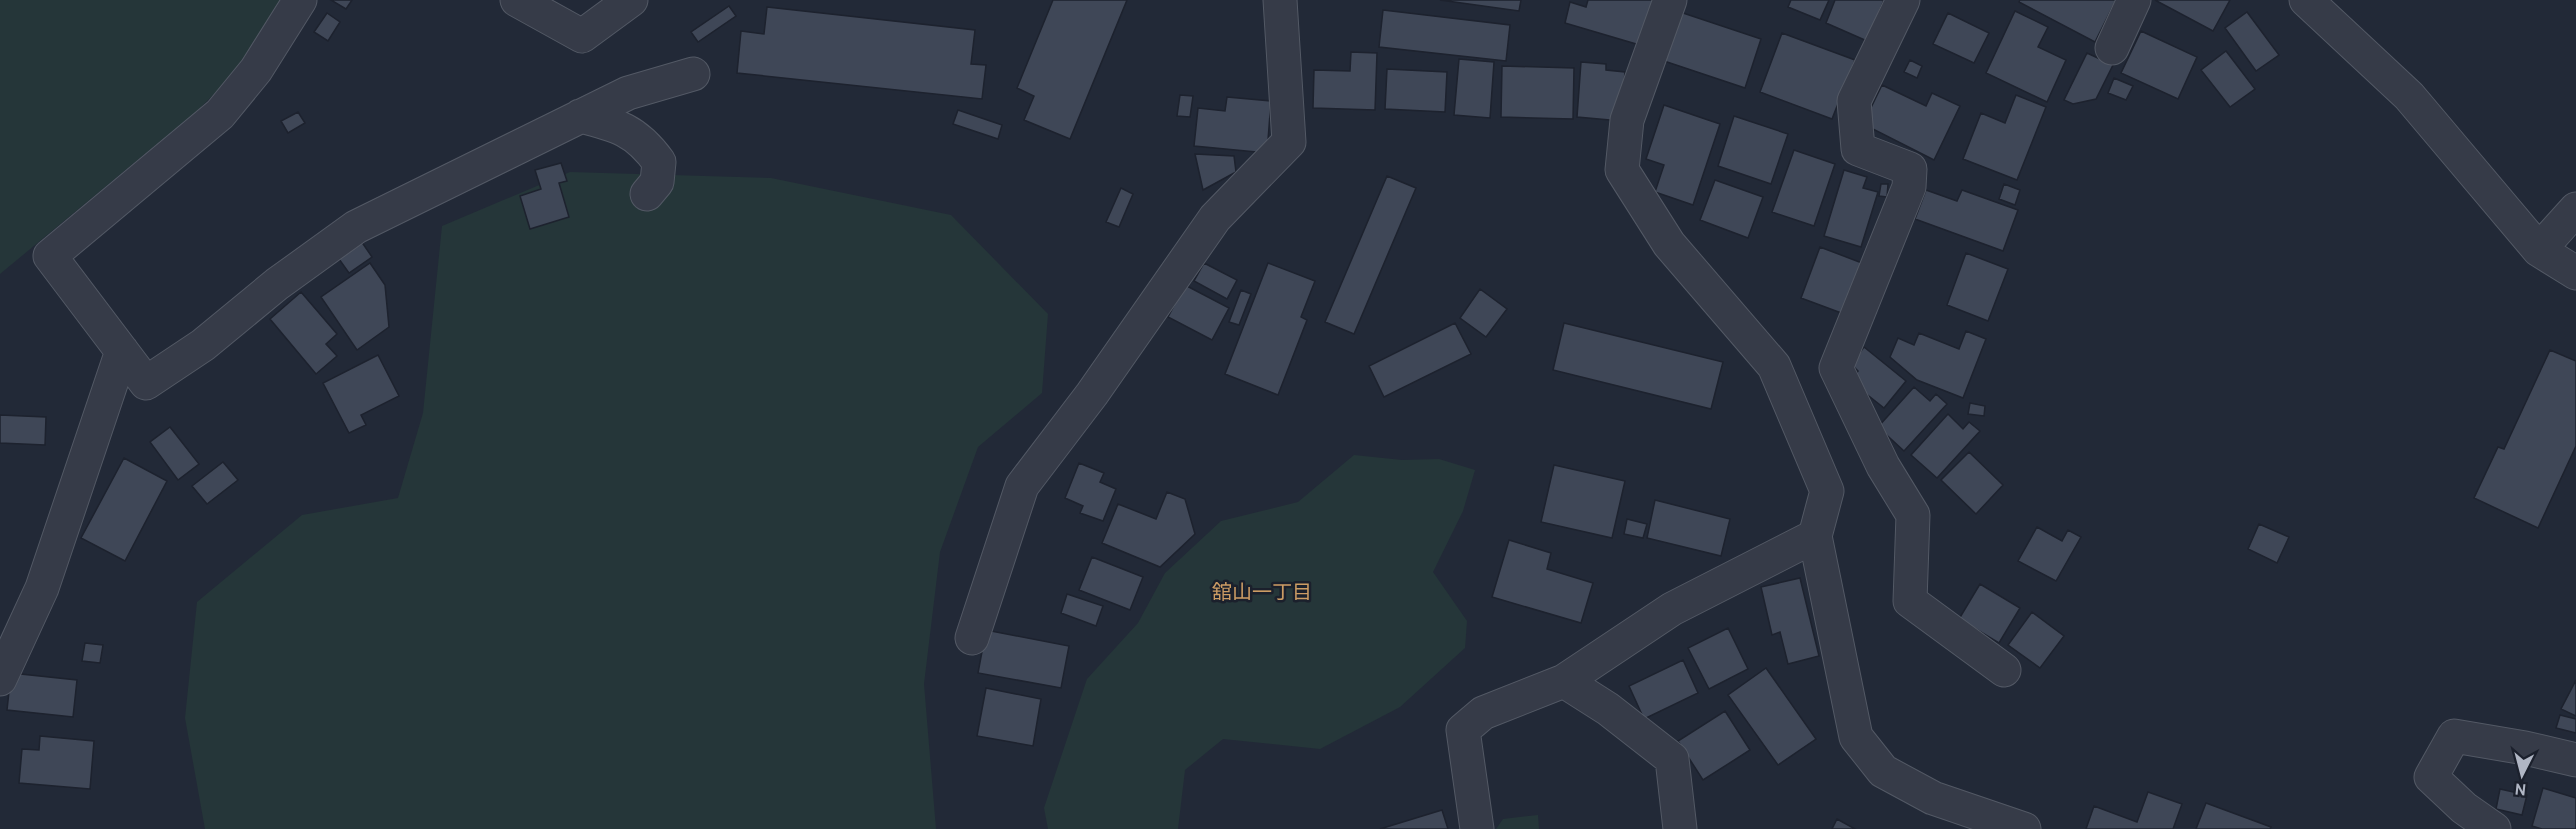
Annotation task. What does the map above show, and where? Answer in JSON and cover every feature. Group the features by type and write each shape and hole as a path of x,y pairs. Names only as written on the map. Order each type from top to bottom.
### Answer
{"street":[{"path":"300,0 256,70 220,114 50,256 146,383 203,345 277,284 356,227 628,93 693,74"},
{"path":"517,0 582,36 631,0"},
{"path":"972,638 1022,486 1092,394 1215,218 1289,142 1280,0"},
{"path":"1670,0 1627,120 1622,170 1669,244 1774,366 1827,491 1815,536 1856,737 1883,771 1933,798 2024,829"},
{"path":"1903,0 1854,101 1858,149 1911,170 1909,186 1836,368 1883,466 1913,515 1910,601 2004,670"},
{"path":"2112,48 2134,0"},
{"path":"2306,0 2409,96 2540,250 2576,273"},
{"path":"580,116 607,122 645,143 659,162 657,182 647,194"},
{"path":"2540,250 2576,209"},
{"path":"0,680 42,588 122,351"},
{"path":"1477,829 1463,730 1483,712 1564,681 1672,609 1815,536"},
{"path":"1564,681 1608,709 1672,759 1680,829"},
{"path":"2494,829 2464,808 2431,777 2454,736 2525,748 2576,760"}],"shaded area":[{"path":"0,0 280,0 241,67 198,110 0,274"},
{"path":"570,172 771,178 951,215 1048,314 1042,393 978,447 940,552 924,684 936,829 205,829 185,718 197,602 302,515 398,498 423,413 442,226"},
{"path":"1354,455 1402,460 1439,459 1475,470 1463,511 1433,572 1467,621 1465,648 1400,707 1320,749 1223,739 1185,770 1178,829 1048,829 1044,808 1087,679 1138,623 1165,573 1221,521 1298,502"},
{"path":"1538,815 1539,829 1496,829 1503,819"}],"building":[{"path":"331,0 352,0 346,9"},
{"path":"1053,0 1127,0 1070,139 1024,120 1034,96 1017,88"},
{"path":"1440,0 1521,0 1519,11"},
{"path":"1588,0 1656,0 1643,46 1565,23 1570,2 1586,7"},
{"path":"1791,0 1829,0 1820,20 1788,7"},
{"path":"1835,0 1884,0 1867,41 1826,23"},
{"path":"2020,0 2116,0 2095,42 2019,2"},
{"path":"2155,0 2230,0 2213,31"},
{"path":"729,6 736,16 698,42 691,32"},
{"path":"767,7 975,30 971,64 986,65 982,99 737,73 741,31 764,34"},
{"path":"1383,10 1510,25 1506,61 1379,47"},
{"path":"1677,11 1761,39 1745,88 1661,60"},
{"path":"2015,11 2048,27 2038,47 2066,60 2047,102 1986,73"},
{"path":"2247,12 2279,55 2256,71 2225,28"},
{"path":"327,13 340,22 328,41 314,32"},
{"path":"1948,13 1989,33 1974,63 1933,44"},
{"path":"2141,31 2197,57 2178,99 2121,73"},
{"path":"1782,33 1855,60 1832,119 1760,92"},
{"path":"2226,51 2255,89 2230,107 2201,70"},
{"path":"1351,52 1377,53 1375,110 1313,108 1314,70 1350,71"},
{"path":"2087,53 2113,65 2096,99 2073,104 2064,100"},
{"path":"1459,59 1494,62 1490,118 1454,115"},
{"path":"1910,60 1922,66 1917,78 1904,72"},
{"path":"1581,62 1606,64 1606,70 1625,72 1621,121 1577,117"},
{"path":"1502,66 1574,68 1573,119 1501,117"},
{"path":"1387,69 1447,72 1445,112 1385,109"},
{"path":"2114,78 2133,86 2126,100 2108,93"},
{"path":"1882,85 1926,106 1932,93 1960,106 1934,160 1863,124"},
{"path":"1180,95 1193,96 1190,117 1177,116"},
{"path":"2016,95 2046,107 2017,180 1963,159 1981,113 2005,123"},
{"path":"1227,97 1271,101 1267,153 1194,146 1198,108 1225,111"},
{"path":"1664,105 1720,124 1693,205 1655,192 1664,165 1646,159"},
{"path":"958,110 1002,125 998,139 953,124"},
{"path":"298,112 305,123 288,133 281,121"},
{"path":"1734,116 1788,134 1771,184 1718,166"},
{"path":"1794,150 1835,164 1814,226 1772,212"},
{"path":"1195,154 1234,156 1236,172 1203,190"},
{"path":"561,163 567,181 559,183 569,217 530,229 520,196 541,189 535,170"},
{"path":"1844,170 1867,177 1863,188 1878,192 1861,247 1824,236"},
{"path":"1387,176 1416,188 1354,334 1325,322"},
{"path":"1715,180 1763,197 1748,238 1700,220"},
{"path":"1881,184 1888,184 1887,197 1879,196"},
{"path":"2004,184 2020,190 2015,205 1999,199"},
{"path":"1121,188 1133,194 1119,227 1106,222"},
{"path":"1926,190 1957,201 1962,190 2018,210 2003,251 1915,219"},
{"path":"357,235 372,257 349,273 334,252"},
{"path":"1820,247 1862,263 1844,314 1801,298"},
{"path":"1966,253 2008,269 1988,321 1947,305"},
{"path":"370,263 385,285 389,327 357,350 321,297"},
{"path":"1204,263 1237,280 1227,299 1194,281"},
{"path":"1268,263 1315,281 1301,317 1307,320 1278,395 1225,374"},
{"path":"1185,285 1229,308 1212,340 1168,317"},
{"path":"1480,289 1507,309 1486,337 1460,318"},
{"path":"1241,290 1251,294 1239,325 1229,322"},
{"path":"301,292 337,334 326,344 337,356 316,374 270,319"},
{"path":"1455,323 1471,354 1384,397 1369,366"},
{"path":"1564,323 1723,362 1711,409 1553,370"},
{"path":"1966,331 1986,339 1963,398 1917,380 1890,357 1898,338 1914,345 1919,333 1959,349"},
{"path":"1864,347 1906,381 1884,408 1850,381 1858,371 1851,364"},
{"path":"2550,350 2576,361 2576,446 2538,528 2474,498 2498,447 2504,449"},
{"path":"378,355 399,396 361,415 366,425 349,433 323,383"},
{"path":"1914,387 1930,401 1936,394 1947,404 1904,451 1878,427"},
{"path":"1970,403 1985,406 1984,416 1968,414"},
{"path":"1948,414 1963,429 1969,422 1980,431 1937,478 1911,455"},
{"path":"0,415 46,417 45,445 0,443"},
{"path":"170,427 199,464 178,480 150,442"},
{"path":"1969,452 2003,485 1976,514 1941,480"},
{"path":"124,458 167,481 125,561 81,538"},
{"path":"223,462 238,480 207,504 192,486"},
{"path":"1079,463 1104,473 1100,482 1116,489 1103,521 1080,513 1083,506 1065,498"},
{"path":"1554,465 1625,481 1612,538 1541,522"},
{"path":"1167,492 1185,499 1195,534 1160,567 1102,543 1118,504 1156,519"},
{"path":"1655,500 1730,519 1721,556 1647,538"},
{"path":"1627,519 1647,524 1643,538 1624,534"},
{"path":"2259,524 2289,537 2277,563 2248,549"},
{"path":"2037,527 2062,541 2068,530 2081,537 2056,581 2018,561"},
{"path":"1509,540 1551,553 1547,569 1593,583 1581,623 1492,597"},
{"path":"1092,557 1143,577 1130,610 1079,590"},
{"path":"1800,578 1819,656 1788,664 1780,632 1772,635 1761,587"},
{"path":"1980,584 2020,608 1999,643 1959,619"},
{"path":"1067,594 1103,606 1096,626 1061,613"},
{"path":"2032,612 2064,636 2040,668 2008,645"},
{"path":"1728,628 1748,669 1709,689 1688,648"},
{"path":"986,630 1069,646 1061,688 978,673"},
{"path":"85,643 103,645 100,663 82,661"},
{"path":"1683,660 1698,693 1644,719 1629,686"},
{"path":"1766,668 1816,739 1778,765 1728,695"},
{"path":"11,673 77,680 73,717 7,710"},
{"path":"2576,680 2576,716 2561,709"},
{"path":"986,688 1041,699 1033,746 977,736"},
{"path":"1725,711 1750,750 1703,780 1678,741"},
{"path":"2560,715 2576,719 2576,733 2556,728"},
{"path":"40,736 94,741 90,789 19,783 22,749 39,750"},
{"path":"2543,788 2576,798 2576,829 2542,829 2532,826"},
{"path":"2500,789 2527,795 2522,815 2496,809"},
{"path":"2148,792 2182,804 2173,829 2086,829 2094,806 2137,822"},
{"path":"2206,803 2271,827 2270,829 2196,829"},
{"path":"1442,810 1448,829 1380,829"},
{"path":"1837,819 1855,829 1832,829"}],"district":[{"name":"舘山一丁目","path":"1262,592"}]}
